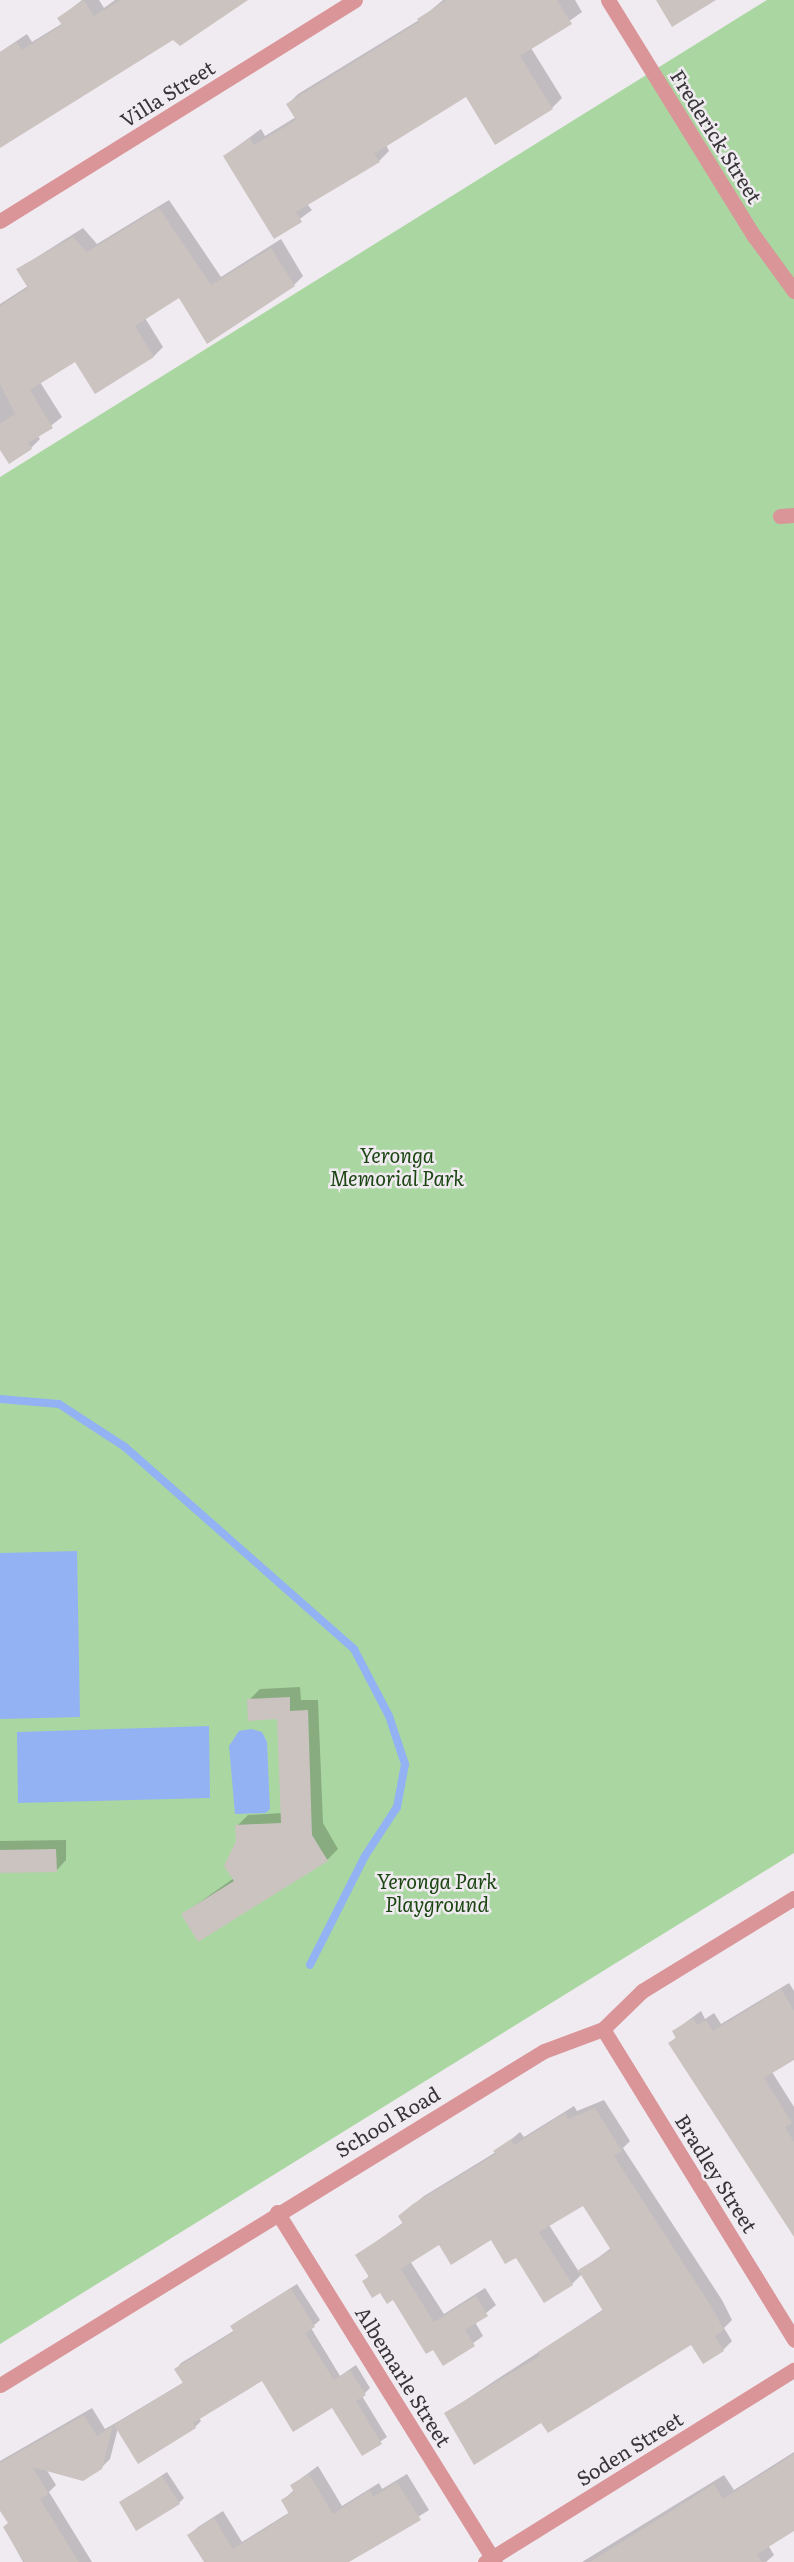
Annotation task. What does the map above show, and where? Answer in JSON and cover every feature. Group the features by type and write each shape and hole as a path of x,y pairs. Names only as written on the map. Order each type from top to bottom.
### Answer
{"street":[{"name":"Villa Street","path":"0,221 356,0"},
{"name":"Frederick Street","path":"608,0 754,236 794,291"},
{"name":"School Road","path":"0,2385 277,2212 544,2050 603,2029 642,1991 794,1898"},
{"name":"Bradley Street","path":"603,2029 794,2340"},
{"name":"Albemarle Street","path":"277,2212 491,2561"},
{"name":"Soden Street","path":"491,2561 794,2370"}],"green space":[{"name":"Yeronga Memorial Park","path":"767,0 794,0 794,1853 0,2344 0,477"}],"water":[{"path":"77,1551 80,1717 0,1719 0,1553"},
{"path":"209,1726 210,1798 18,1803 17,1732"},
{"path":"251,1729 262,1732 267,1742 270,1809 266,1813 235,1814 229,1746 239,1731"}],"building":[{"path":"84,0 94,16 120,0 248,0 180,46 173,40 0,148 0,52 17,42 22,50 62,25 57,18"},
{"path":"447,0 557,0 572,24 520,56 553,109 495,145 466,97 374,154 380,162 296,212 302,222 274,239 223,156 250,138 254,145 296,120 286,104 419,22 417,19"},
{"path":"656,0 716,0 672,27"},
{"path":"159,208 211,285 271,248 295,286 207,344 179,298 135,326 154,357 95,394 75,362 30,390 53,428 28,443 32,449 9,464 0,450 0,424 15,414 0,384 0,306 28,288 16,269 73,237 87,252"},
{"path":"290,1697 290,1711 308,1710 312,1835 328,1861 198,1942 181,1914 234,1881 224,1866 236,1841 235,1825 281,1823 277,1719 248,1721 247,1699"},
{"path":"56,1849 57,1872 0,1873 0,1850"},
{"path":"781,1989 794,2011 794,2060 764,2078 792,2123 785,2127 794,2142 794,2237 668,2043 676,2038 672,2031 693,2018 697,2025 706,2020 713,2031"},
{"path":"595,2108 622,2151 614,2156 713,2309 724,2330 715,2336 724,2351 703,2364 691,2345 548,2433 541,2423 474,2465 444,2413 540,2356 538,2352 603,2311 578,2270 611,2250 583,2206 539,2232 573,2285 544,2303 516,2258 505,2264 491,2240 451,2265 439,2245 401,2269 434,2322 476,2296 488,2316 465,2330 475,2346 443,2366 433,2350 426,2354 393,2300 387,2304 380,2293 372,2298 362,2281 369,2277 355,2255 403,2224 398,2216 413,2204 496,2154 493,2151 511,2139 514,2145 565,2113 568,2119"},
{"path":"291,2288 315,2327 305,2333 334,2380 350,2370 366,2395 356,2401 382,2444 362,2456 332,2408 293,2432 262,2381 193,2423 196,2428 138,2464 114,2425 183,2383 174,2369 234,2332 230,2326"},
{"path":"84,2415 97,2436 113,2426 102,2469 83,2481 32,2467 49,2494 40,2499 79,2562 24,2562 3,2527 8,2523 0,2511 0,2463"},
{"path":"794,2454 794,2531 757,2554 762,2562 590,2562 714,2484 723,2499"},
{"path":"309,2474 333,2514 370,2490 373,2497 397,2482 421,2520 349,2562 204,2562 187,2535 214,2518 233,2549 289,2514 281,2500 294,2492 290,2485"},
{"path":"162,2476 180,2504 136,2531 119,2502"}],"waterway":[{"path":"0,1399 59,1404 125,1447 354,1649 389,1716 405,1764 397,1807 365,1856 310,1965"}],"park label":[{"name":"Yeronga Park Playground","path":"437,1892"}]}
